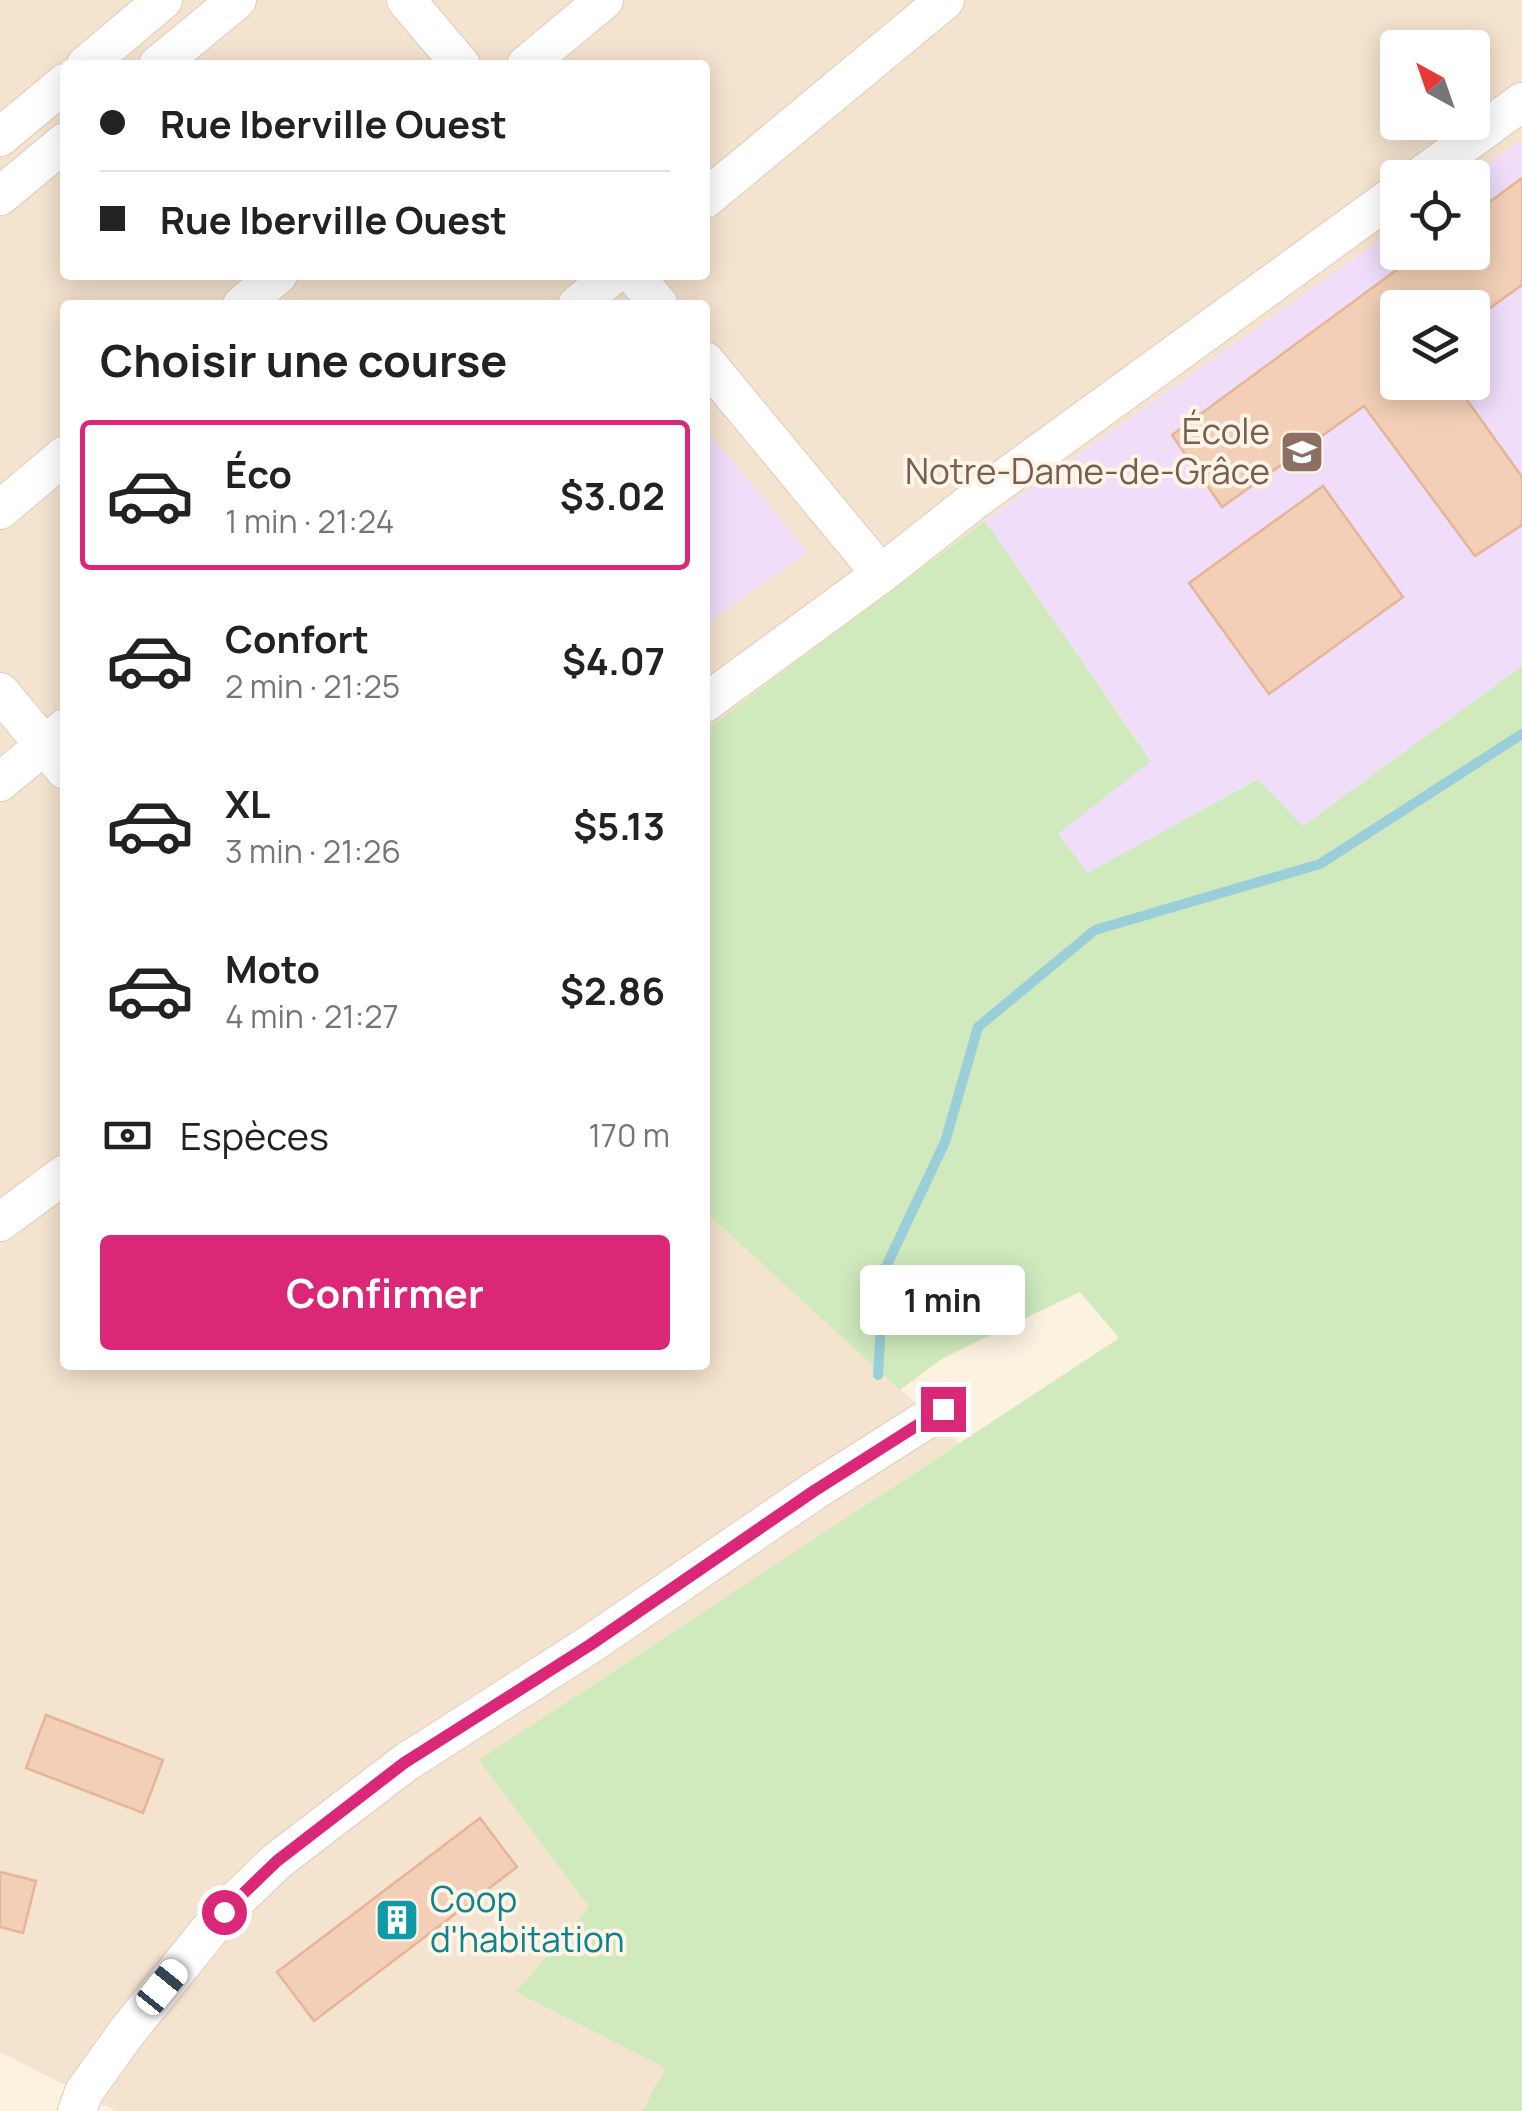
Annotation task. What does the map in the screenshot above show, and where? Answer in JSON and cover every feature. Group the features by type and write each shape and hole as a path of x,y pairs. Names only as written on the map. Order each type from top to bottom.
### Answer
{"street":[{"path":"92,60 163,0"},
{"path":"164,60 237,0"},
{"path":"406,0 457,60"},
{"path":"532,60 604,0"},
{"path":"710,195 946,0"},
{"path":"0,138 60,87"},
{"path":"1443,160 1522,102"},
{"path":"0,196 60,146"},
{"path":"710,700 972,502 1380,205"},
{"path":"248,300 272,280"},
{"path":"583,300 607,280"},
{"path":"638,280 655,300"},
{"path":"710,367 881,574"},
{"path":"0,510 60,459"},
{"path":"0,692 58,748 0,782"},
{"path":"0,1222 60,1178"},
{"path":"77,2111 84,2092 170,1978 224,1912 277,1861 404,1763 590,1645 814,1491 943,1409"}],"shaded area":[{"path":"0,0 1522,0 1522,140 1490,162 1380,160 1380,240 985,521 710,726 710,300 60,300 60,1370 710,1370 710,1217 959,1443 480,1760 589,1907 667,2069 642,2111 116,2111 0,2052"},
{"name":"École Notre-Dame-de-Grâce","path":"1522,140 1522,666 1303,826 1257,779 1088,874 1057,834 1151,760 985,521 1380,240 1380,270 1490,270 1490,162"},
{"path":"710,434 808,552 710,621"}],"green space":[{"path":"985,521 1151,761 1058,834 1088,873 1258,779 1303,826 1522,666 1522,2111 642,2111 666,2068 516,1992 589,1907 479,1760 1119,1338 1080,1292 943,1358 900,1390 710,1217 710,726"}],"building":[{"path":"1522,178 1522,285 1490,308 1490,290 1380,290 1380,400 1467,400 1522,477 1522,525 1475,556 1364,406 1222,507 1172,435 1397,270 1490,270 1490,202"},
{"path":"1323,486 1403,597 1269,694 1189,583"},
{"path":"46,1715 163,1760 143,1813 26,1768"},
{"name":"Coop d'habitation","path":"480,1818 517,1867 314,2021 277,1972"},
{"path":"0,1872 36,1881 23,1933 0,1927"}],"waterway":[{"path":"878,1375 884,1271 945,1142 978,1027 1095,930 1320,864 1522,734"}],"place":[{"name":"École Notre-Dame-de-Grâce","path":"1302,452"},
{"name":"Coop d'habitation","path":"397,1920"}],"route":[{"path":"224,1912 277,1861 404,1763 590,1645 814,1491 943,1409"}]}
